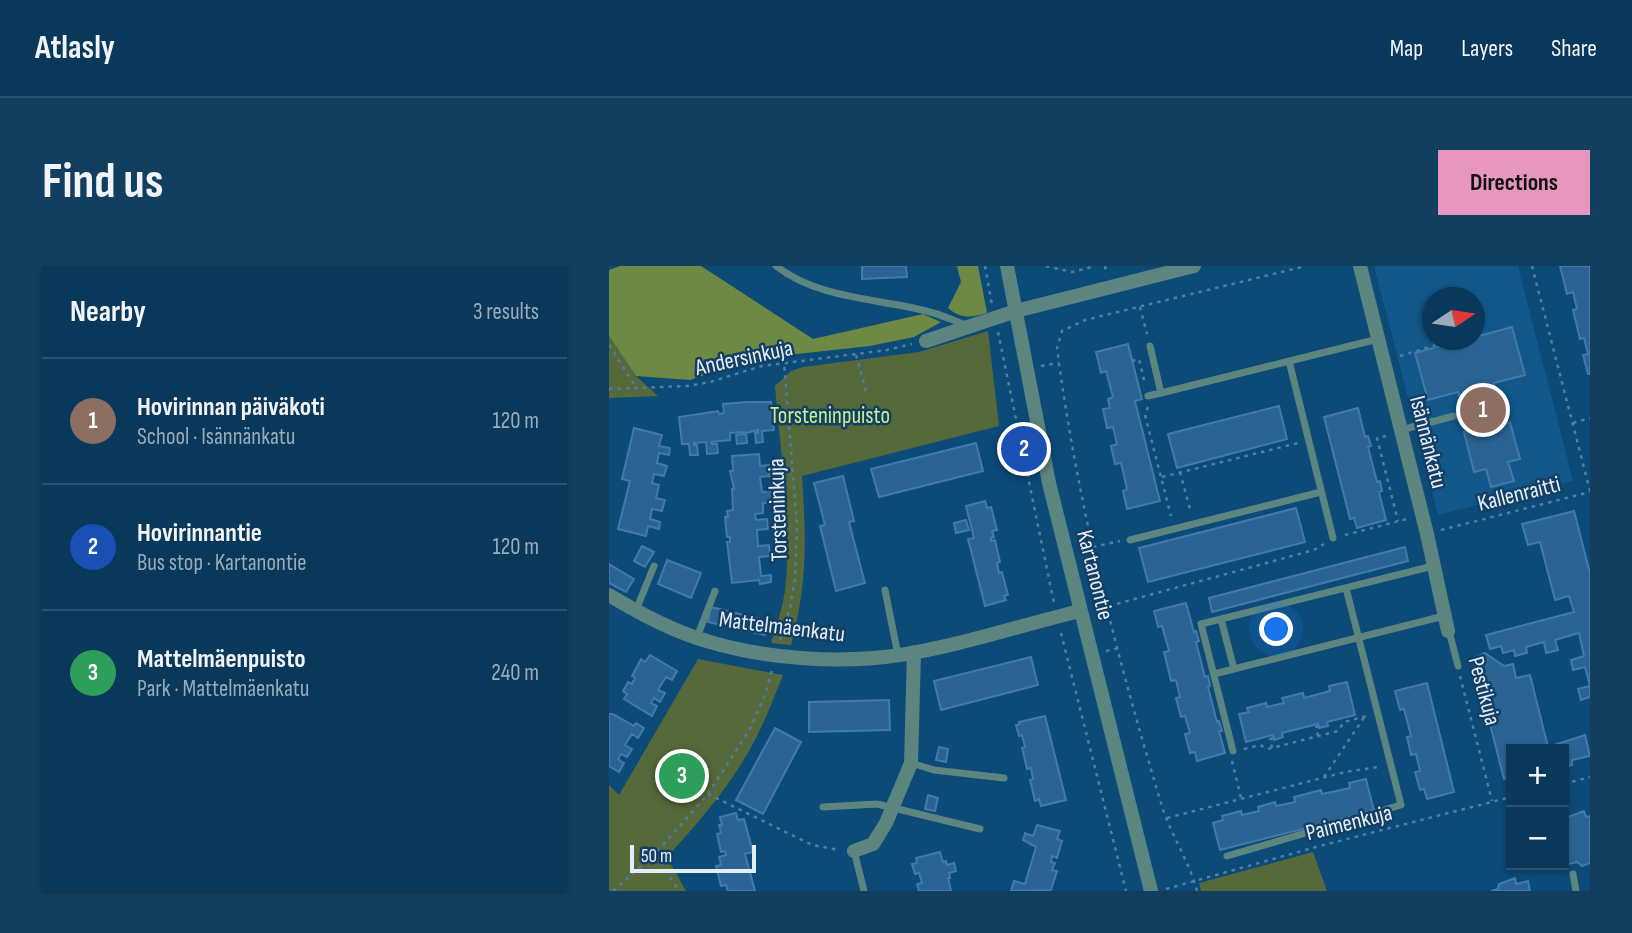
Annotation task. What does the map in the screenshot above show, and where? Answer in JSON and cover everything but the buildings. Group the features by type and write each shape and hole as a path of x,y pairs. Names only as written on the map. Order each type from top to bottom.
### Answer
{"street":[{"name":"Kartanontie","path":"1007,266 1049,483 1151,891"},
{"path":"926,341 967,325 1016,311 1194,266"},
{"name":"Isännänkatu","path":"1360,266 1384,360 1395,433 1427,534 1448,631"},
{"name":"Mattelmäenkatu","path":"609,595 635,610 697,637 736,648 846,659 914,652 1080,611"},
{"path":"855,851 873,844 893,808 911,763 914,652"}],"lane":[{"path":"776,266 802,282 838,294 932,312 967,325"},
{"path":"1148,396 1378,339"},
{"path":"1150,346 1161,393"},
{"path":"1289,361 1332,538"},
{"path":"1395,433 1454,416"},
{"path":"1130,540 1321,492"},
{"path":"1233,751 1201,625 1434,565"},
{"path":"635,610 654,566"},
{"path":"1227,856 1401,805 1346,588"},
{"path":"885,590 898,655"},
{"path":"697,637 715,591"},
{"path":"1214,674 1445,615"},
{"path":"1221,619 1234,669"},
{"name":"Pestikuja","path":"1448,631 1458,666"},
{"path":"911,763 934,770 1004,778"},
{"path":"823,807 877,804 980,829"},
{"path":"855,851 864,891"},
{"path":"1573,874 1576,891"}],"path":[{"path":"985,266 992,305"},
{"path":"1046,266 1072,272 1096,266"},
{"path":"1197,891 1166,818 1108,606 1078,483 1057,348 1062,331 1077,323 1306,266"},
{"path":"1532,266 1590,491"},
{"path":"1140,307 1150,346"},
{"name":"Andersinkuja","path":"609,390 699,384 762,366 887,350 926,341"},
{"path":"609,345 637,389"},
{"path":"1384,360 1422,349"},
{"path":"856,354 867,396"},
{"path":"1132,361 1139,359 1149,402 1146,415 1174,529"},
{"name":"Torsteninkuja","path":"613,891 655,855 708,794 751,727 766,692 790,608 795,579 797,526 783,363"},
{"path":"1572,423 1590,418"},
{"path":"1395,433 1377,438 1398,521"},
{"path":"1161,477 1308,441"},
{"path":"1180,472 1193,524"},
{"name":"Kallenraitti","path":"1427,534 1590,491"},
{"path":"1108,606 1314,550 1332,538 1410,518"},
{"path":"1093,547 1130,540"},
{"name":"Pestikuja","path":"1458,666 1493,802"},
{"path":"1241,798 1231,763 1233,751 1260,744 1268,749 1338,731 1344,722 1378,713"},
{"path":"1324,777 1365,716"},
{"path":"1318,736 1316,727 1319,726"},
{"path":"1272,748 1270,739 1274,738"},
{"path":"1166,818 1324,777 1391,765"},
{"path":"1569,783 1590,777"},
{"path":"708,794 812,845 829,850 855,851"},
{"name":"Paimenkuja","path":"1161,891 1506,798"},
{"path":"655,855 679,891"}],"shaded area":[{"path":"1374,266 1518,266 1573,481 1438,515"}],"green space":[{"path":"620,266 701,266 813,339 923,314 941,322 914,337 870,346 751,359 690,380 636,376 609,336 609,270"},
{"path":"957,266 978,266 987,313 966,316 948,308 961,282"},
{"name":"Torsteninpuisto","path":"988,331 999,426 802,476 804,561 797,622 791,645 771,643 784,596 787,557 786,509 775,386 791,371 803,367 919,352"},
{"path":"609,336 636,376 658,396 609,398"},
{"path":"698,659 783,675 759,732 736,772 703,816 667,857 686,891 609,891 609,785 619,795"},
{"path":"1313,852 1327,891 1201,891 1199,883"}],"place":[{"name":"Hovirinnan päiväkoti","path":"1483,410"},
{"name":"Hovirinnantie","path":"1024,449"},
{"name":"Mattelmäenpuisto","path":"682,776"}]}
